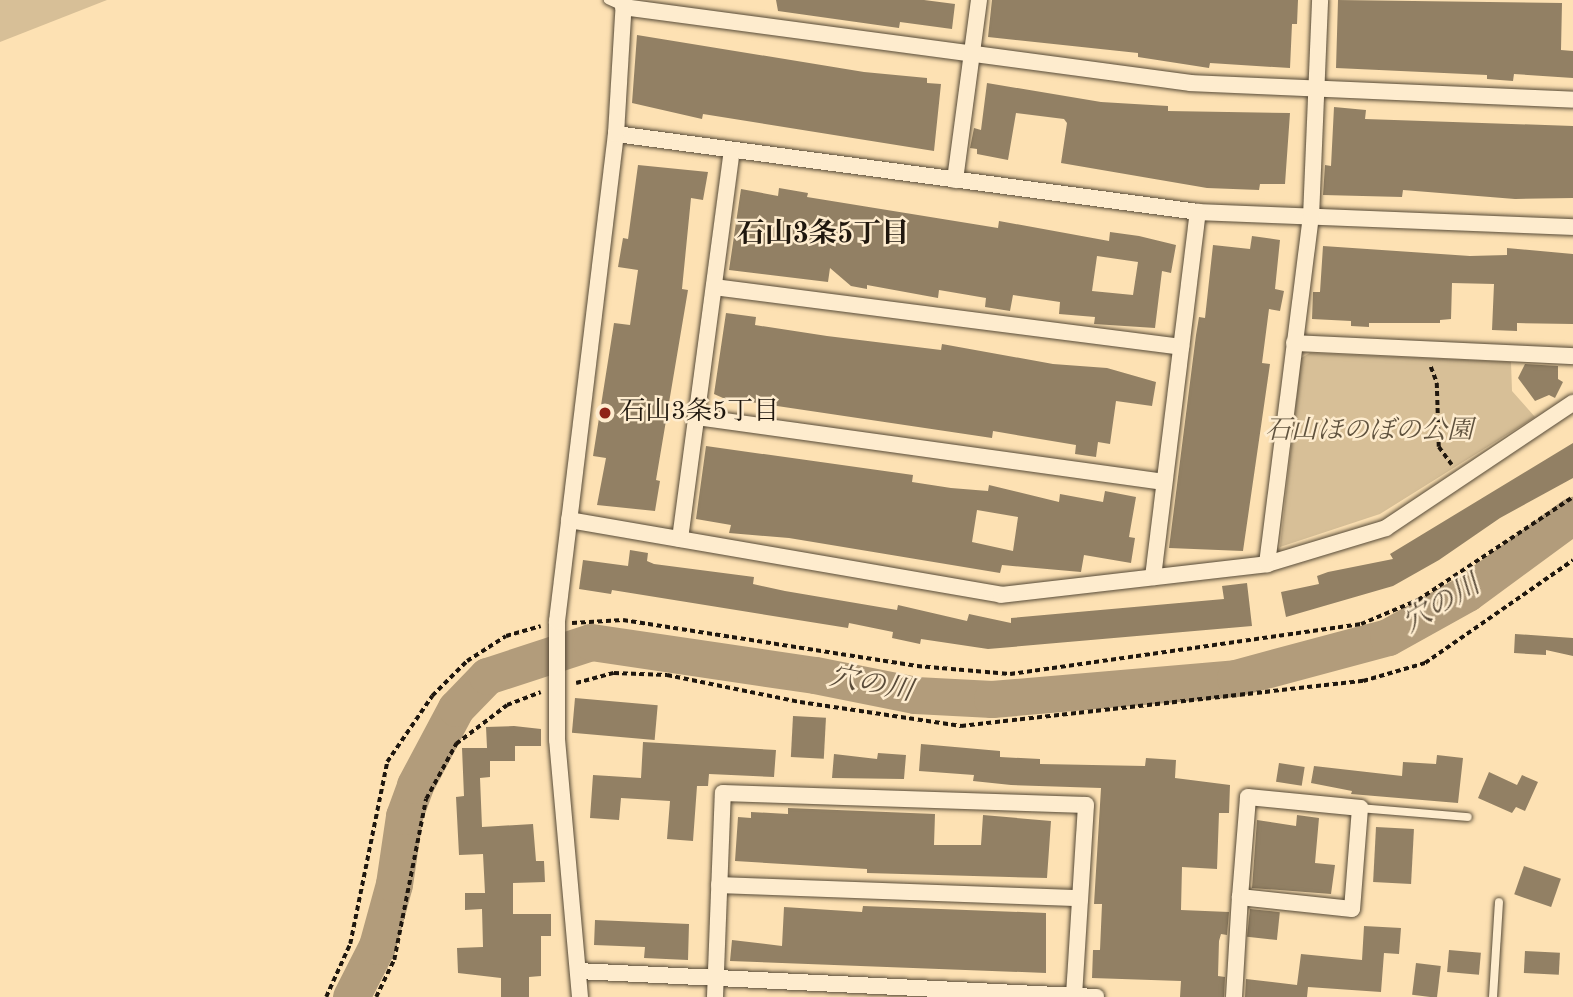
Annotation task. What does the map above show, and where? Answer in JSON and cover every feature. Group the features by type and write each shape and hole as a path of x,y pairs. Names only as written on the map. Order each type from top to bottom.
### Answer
{"street":[{"path":"955,180 979,0"},
{"path":"1267,564 1311,217 1320,0"},
{"path":"580,997 557,740 556,621 616,134 624,4 1191,83 1573,100"},
{"path":"616,134 1198,212 1573,227"},
{"path":"680,540 732,150"},
{"path":"1153,577 1198,212"},
{"path":"714,287 1181,347"},
{"path":"1294,343 1573,356"},
{"path":"569,520 1001,594 1267,564 1386,528 1573,403"},
{"path":"696,417 1164,482"},
{"path":"715,997 723,793 1086,805 1074,996"},
{"path":"1234,997 1240,897 1248,797 1360,808 1352,909 1240,897"},
{"path":"719,885 1080,898"},
{"path":"578,971 951,993 1096,997"}],"lane":[{"path":"608,0 624,4"},
{"path":"1360,808 1468,817"},
{"path":"1493,997 1499,902"}],"path":[{"path":"1431,349 1430,373 1437,383 1439,447 1448,460"},
{"path":"326,997 350,944 387,762 432,696 467,661 506,636 556,621 588,625 623,620 918,666 1010,674 1361,625 1418,600 1573,497"},
{"path":"376,997 394,960 426,800 456,744 507,705 558,683 614,673 667,675 800,702 961,726 1363,681 1425,663 1573,559"}],"green space":[{"path":"0,0 107,0 0,42"},
{"name":"石山ほのぼの公園","path":"1310,353 1511,362 1512,391 1535,417 1380,514 1280,547 1301,358"}],"building":[{"path":"776,0 924,0 955,4 952,29 900,22 899,28 778,11"},
{"path":"992,0 1298,0 1297,24 1292,24 1290,68 1210,63 1209,68 1138,57 1138,53 988,37"},
{"path":"1338,0 1562,3 1561,50 1573,51 1573,78 1514,74 1513,81 1487,79 1487,75 1336,68"},
{"path":"637,35 864,72 927,78 927,83 941,84 934,151 703,114 702,119 632,103"},
{"path":"987,83 1101,102 1168,106 1168,111 1290,113 1285,184 1260,184 1259,190 1207,188 1061,163 1067,123 1064,119 1016,113 1008,160 977,154 977,149 970,148 974,128 981,130"},
{"path":"1334,107 1366,110 1365,119 1573,126 1573,198 1515,199 1403,190 1402,197 1323,195 1325,165 1331,166"},
{"path":"638,165 708,172 703,200 691,198 682,289 688,290 656,480 660,481 655,511 597,505 606,458 593,456 614,323 630,325 638,270 618,267 623,238 628,239"},
{"path":"779,188 808,193 807,197 998,228 999,221 1109,241 1110,232 1176,245 1171,273 1162,271 1155,328 1094,324 1095,317 1059,314 1060,302 1013,295 1010,311 985,307 986,298 939,290 938,298 867,285 867,289 851,286 830,268 828,282 729,270 741,189 778,196","holes":["1097,256 1138,262 1133,295 1092,291"]},
{"path":"1252,236 1280,240 1275,289 1284,291 1280,311 1269,309 1262,363 1270,364 1243,551 1169,548 1196,335 1199,317 1205,318 1213,245 1250,249"},
{"path":"1323,246 1470,256 1507,255 1507,248 1573,254 1573,324 1517,323 1517,331 1492,330 1494,284 1452,283 1451,319 1440,320 1440,323 1369,323 1369,327 1351,326 1351,321 1312,319 1313,292 1320,292"},
{"path":"726,313 756,317 755,325 827,336 941,350 942,344 1053,364 1107,368 1156,382 1152,406 1116,401 1110,444 1098,442 1096,457 1075,454 1076,445 993,431 992,438 723,398 714,394"},
{"path":"1525,364 1558,366 1558,379 1563,382 1555,398 1549,395 1535,401 1518,378"},
{"path":"1573,443 1573,478 1500,518 1439,560 1393,586 1286,617 1281,592 1319,584 1317,576 1328,572 1393,559 1390,554"},
{"path":"706,446 913,475 912,482 951,488 988,491 989,485 1059,502 1060,494 1103,502 1105,491 1136,497 1129,537 1135,538 1131,563 1084,555 1081,572 1002,565 1000,573 789,538 729,533 731,525 696,519","holes":["977,510 1018,517 1013,551 972,542"]},
{"path":"630,550 648,553 647,561 654,564 754,577 753,584 785,591 897,610 898,605 967,621 969,614 1011,623 1011,618 1224,599 1222,586 1247,583 1252,626 988,649 921,639 920,644 892,638 893,632 849,623 848,628 612,590 611,594 579,589 583,560 628,566"},
{"path":"1515,634 1573,638 1573,656 1546,650 1546,655 1514,653"},
{"path":"575,698 658,705 655,740 572,733"},
{"path":"793,716 826,718 824,759 791,757"},
{"path":"486,727 541,729 541,746 515,746 515,761 490,761 490,777 480,778 482,827 533,824 536,861 544,861 545,882 513,883 513,914 551,914 551,936 541,936 541,976 529,977 529,997 501,997 501,978 458,973 457,948 483,947 482,909 465,910 465,893 485,893 483,854 459,855 456,797 464,796 462,748 487,748"},
{"path":"643,742 776,750 774,777 709,774 708,786 697,786 693,841 667,839 670,801 621,798 619,820 590,818 593,775 641,778"},
{"path":"921,744 1000,751 1000,757 1040,759 1040,764 1145,766 1146,758 1176,760 1175,778 1230,785 1229,813 1219,813 1217,869 1182,867 1181,910 1229,912 1227,935 1221,934 1219,941 1218,976 1225,977 1224,997 1180,997 1181,981 1092,978 1093,950 1100,950 1102,904 1094,904 1101,788 1011,785 973,781 974,775 919,771"},
{"path":"878,753 906,755 904,779 832,778 834,754 877,759"},
{"path":"1437,755 1463,758 1458,803 1351,794 1352,791 1311,783 1314,766 1402,776 1403,762 1436,764"},
{"path":"1279,763 1305,767 1302,786 1276,782"},
{"path":"1489,772 1517,785 1522,775 1538,782 1525,811 1516,807 1512,813 1478,798"},
{"path":"788,808 935,814 934,845 981,845 983,815 1051,821 1047,878 867,873 867,869 735,861 738,817 751,818 751,812 788,814"},
{"path":"1297,815 1319,818 1315,863 1335,865 1331,894 1252,888 1257,820 1296,826"},
{"path":"1376,827 1414,829 1411,884 1373,882"},
{"path":"1524,866 1561,879 1551,907 1514,894"},
{"path":"863,906 1046,913 1046,973 730,961 732,940 782,946 784,907 862,912"},
{"path":"1250,909 1280,912 1277,940 1247,937"},
{"path":"595,920 689,924 688,960 644,958 645,947 594,945"},
{"path":"1364,926 1401,928 1399,954 1384,953 1381,992 1308,987 1307,997 1245,997 1246,979 1297,985 1301,954 1362,960"},
{"path":"1449,950 1481,953 1479,975 1447,972"},
{"path":"1525,951 1560,953 1559,975 1524,973"},
{"path":"1416,963 1441,966 1437,997 1412,995"}],"waterway":[{"name":"穴の川","path":"351,997 377,946 394,884 404,816 415,785 456,708 487,676 591,642 815,675 915,695 992,699 1235,678 1388,637 1467,593 1573,515"}],"place":[{"name":"石山3条5丁目","path":"605,413"}],"district":[{"name":"石山3条5丁目","path":"823,235"}]}
